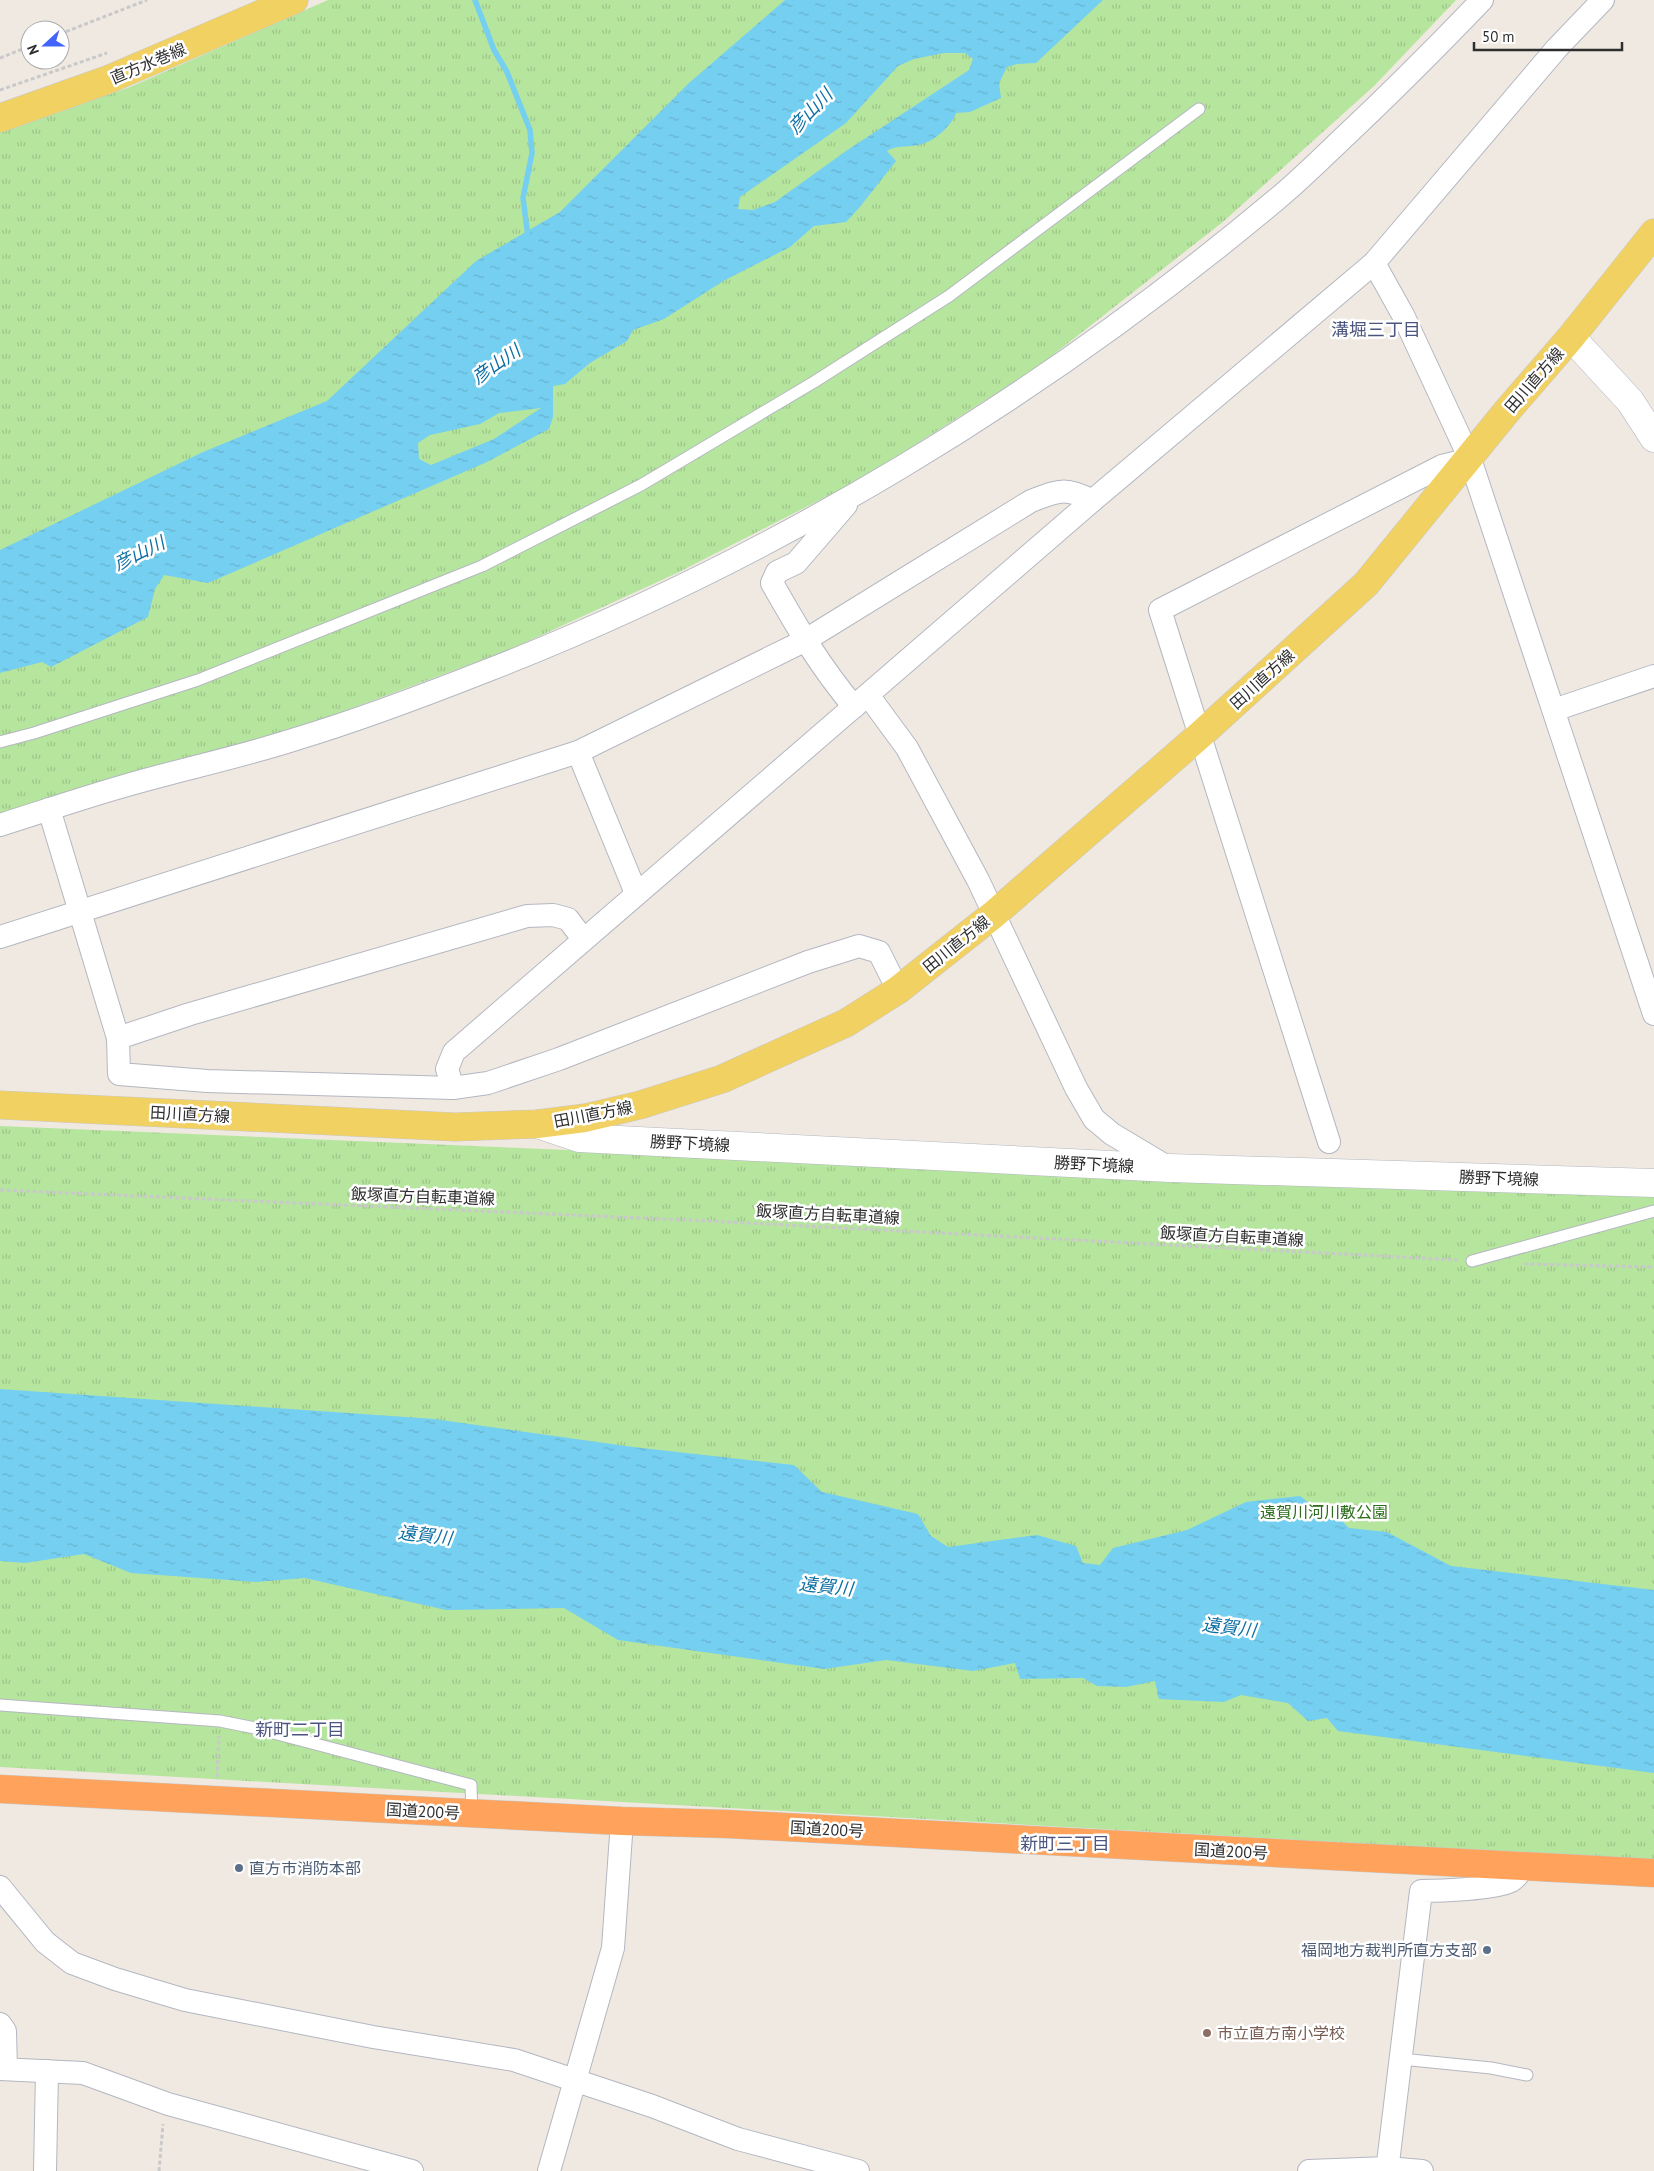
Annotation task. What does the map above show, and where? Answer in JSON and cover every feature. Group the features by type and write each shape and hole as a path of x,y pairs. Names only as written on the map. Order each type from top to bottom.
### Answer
{"highway":[{"name":"国道200号","path":"0,1789 472,1814 727,1824 1654,1873"}],"main road":[{"name":"直方水巻線","path":"0,118 107,80 262,9 294,0"},
{"name":"田川直方線","path":"0,1105 454,1127 537,1124 585,1118 630,1107 722,1079 846,1023 898,990 992,915 1199,736 1366,584 1571,337 1654,233"},
{"path":"1571,337 1630,401 1654,438"},
{"name":"勝野下境線","path":"537,1124 579,1138 1170,1168 1654,1183"}],"street":[{"path":"0,825 123,786 299,738 487,671 640,605 748,552 856,494 959,433 1069,360 1165,289 1281,197 1411,74 1482,0"},
{"path":"453,1088 448,1069 454,1052 636,893 1374,263 1557,48 1603,0"},
{"path":"1374,263 1403,315 1470,459 1654,1014"},
{"path":"1329,1142 1160,610 1442,466 1470,459"},
{"path":"0,937 578,752 804,641 1031,501 1064,490 1077,493 1092,502"},
{"path":"856,494 796,563 777,572 772,583 804,641 826,673 861,701 907,748 978,880 992,915 1076,1088 1094,1119 1112,1134 1170,1168"},
{"path":"1554,710 1654,676"},
{"path":"578,752 636,893"},
{"path":"50,809 118,1038 118,1074 207,1081 453,1088 488,1083 559,1059 808,962 859,946 879,952 898,990"},
{"path":"118,1038 190,1014 527,916 553,915 568,919 583,939"},
{"path":"549,2171 613,1948 622,1821"},
{"path":"1387,2170 1421,1891 1450,1890 1498,1884 1511,1880 1520,1873 1524,1866"},
{"path":"0,1887 45,1942 72,1963 115,1980 185,2000 373,2037 514,2060 738,2139 858,2171"},
{"path":"0,2024 4,2032 3,2069 84,2073 168,2104 412,2171"},
{"path":"45,2171 47,2071"},
{"path":"1309,2171 1422,2171"}],"lane":[{"path":"0,742 34,733 198,680 482,566 641,485 814,382 949,296 1199,109"},
{"path":"1472,1261 1654,1211"},
{"path":"0,1705 220,1721 471,1785 472,1814"},
{"path":"1401,2059 1491,2068 1527,2076"}],"path":[{"path":"70,30 147,0"},
{"path":"0,58 20,50"},
{"name":"飯塚直方自転車道線","path":"0,1190 700,1220 1472,1261"},
{"path":"1518,1264 1654,1267"},
{"path":"218,1761 220,1721"},
{"path":"159,2171 162,2127 168,2104"}],"green space":[{"path":"328,0 1456,0 1374,86 1224,221 1035,369 859,480 677,573 509,650 304,726 0,816 0,132 130,87"},
{"name":"遠賀川河川敷公園","path":"0,1126 1654,1196 1654,1860 0,1767"}],"water":[{"name":"彦山川","path":"785,0 1103,0 1036,63 1017,64 1007,67 999,83 1001,98 970,112 956,113 947,127 938,136 927,142 887,151 896,161 846,222 814,226 790,247 725,280 664,319 633,330 627,341 590,363 565,384 553,386 553,417 549,429 487,462 208,583 164,575 155,589 148,617 51,667 42,662 0,673 0,550 203,452 327,401 476,261 560,212 689,83","holes":["944,53 965,53 973,59 969,70 846,151 775,202 753,210 738,209 740,197 846,123 898,66 914,59","541,408 494,439 431,465 419,459 418,443 430,435 480,424 499,413"]},
{"name":"遠賀川","path":"0,1389 434,1419 633,1447 794,1465 822,1492 918,1514 931,1536 948,1547 1037,1535 1076,1546 1083,1563 1100,1565 1113,1548 1187,1530 1246,1502 1300,1496 1323,1514 1339,1518 1349,1528 1387,1532 1451,1566 1654,1590 1654,1773 1338,1731 1327,1718 1308,1721 1288,1703 1241,1695 1224,1702 1159,1699 1155,1681 1126,1687 1097,1686 1083,1678 1020,1679 1015,1663 973,1671 886,1660 824,1669 618,1640 564,1608 446,1610 305,1578 256,1582 131,1573 84,1554 25,1563 0,1561"}],"waterway":[{"path":"475,0 494,50 507,72 530,130 532,153 523,198 528,237"}],"place":[{"name":"直方市消防本部","path":"239,1868"},
{"name":"福岡地方裁判所直方支部","path":"1487,1950"},
{"name":"市立直方南小学校","path":"1207,2033"}],"district":[{"name":"溝堀三丁目","path":"1376,329"},
{"name":"新町二丁目","path":"300,1729"},
{"name":"新町三丁目","path":"1065,1843"}]}
